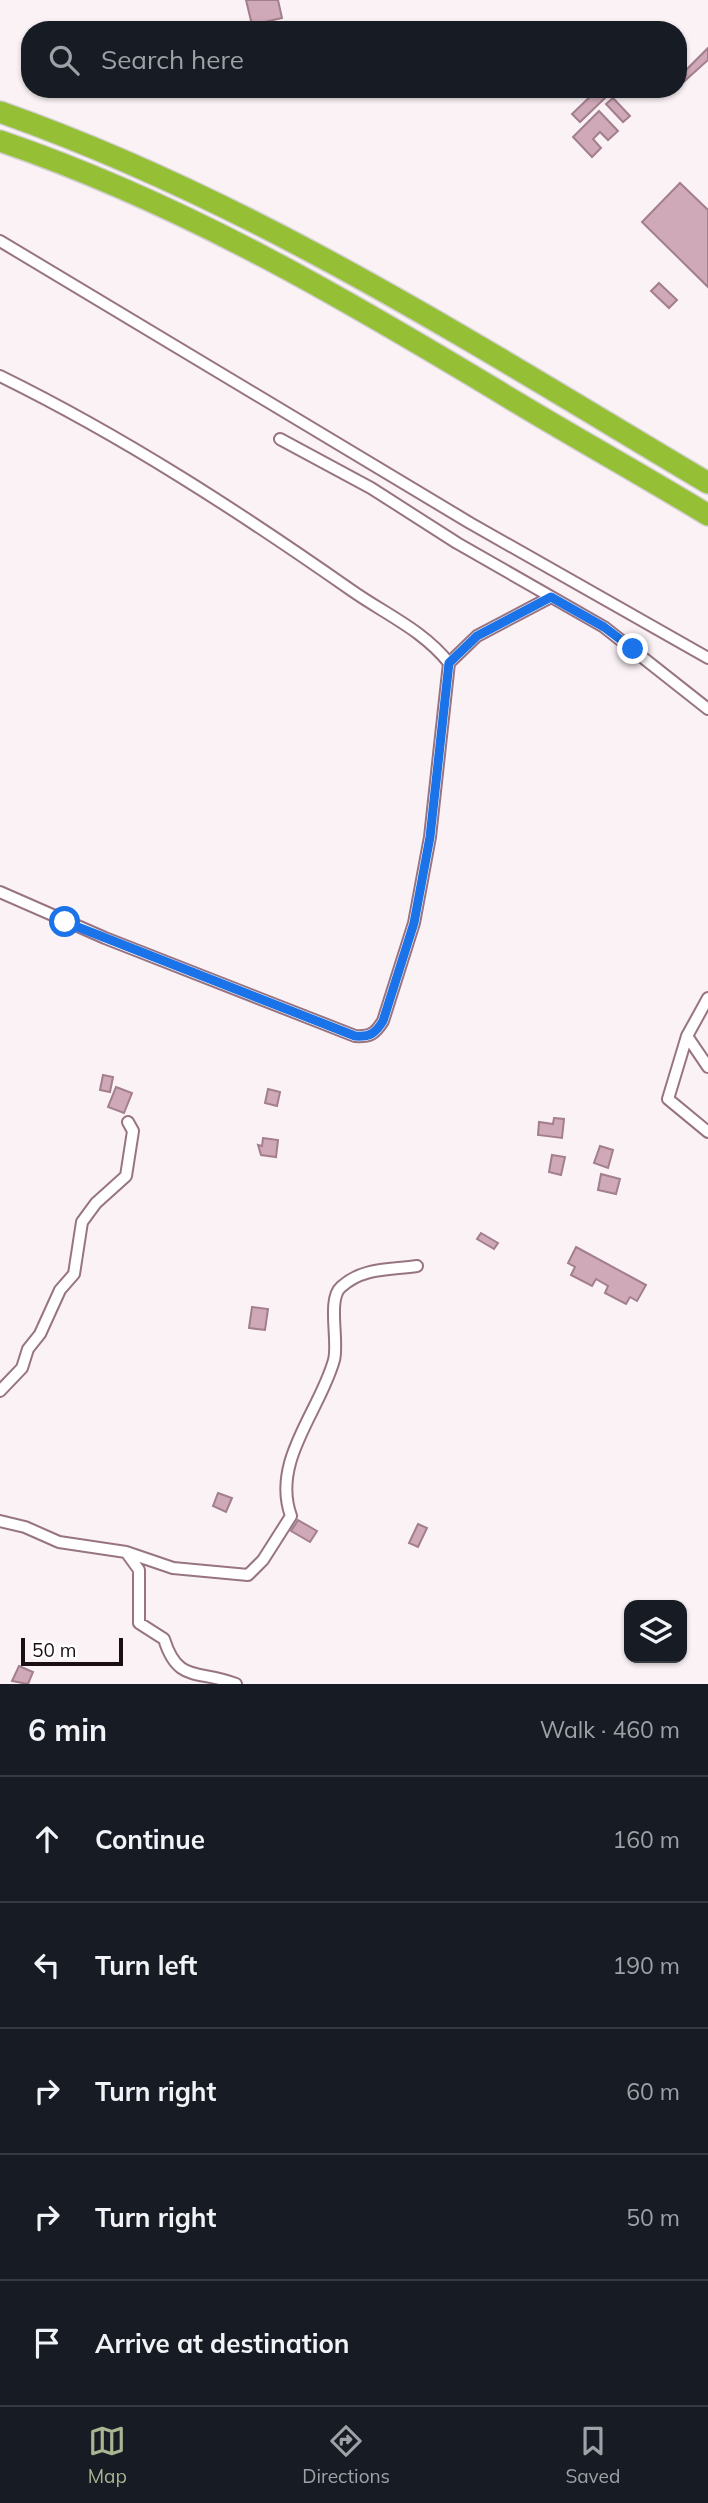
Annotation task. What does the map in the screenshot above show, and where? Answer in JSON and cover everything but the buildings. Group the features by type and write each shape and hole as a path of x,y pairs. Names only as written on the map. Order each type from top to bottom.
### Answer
{"highway":[{"path":"0,112 123,158 324,258 708,483"},
{"path":"0,141 114,183 253,249 371,314 708,515"}],"street":[{"path":"0,242 470,523 708,658"},
{"path":"0,376 103,428 236,509 365,601 433,642 449,663"},
{"path":"280,439 371,488 604,627 708,709"},
{"path":"0,892 105,938 355,1036 368,1037 376,1032 383,1021 414,923 430,837 449,663 477,636 551,597"},
{"path":"708,998 687,1036 668,1099 708,1132"},
{"path":"687,1036 708,1067"},
{"path":"0,1391 22,1368 28,1349 40,1334 60,1290 74,1274 82,1222 96,1203 126,1176 133,1130 128,1122"},
{"path":"0,1521 24,1527 59,1542 126,1552 173,1568 248,1576 263,1560 291,1516 285,1500 289,1463 335,1358 335,1297 340,1288 372,1269 417,1266"},
{"path":"126,1552 139,1570 139,1623 164,1639 171,1661 182,1672 236,1684"}],"route":[{"path":"65,922 355,1036 368,1037 376,1032 383,1021 414,923 430,837 449,663 477,636 551,597 604,627 633,649"}]}
